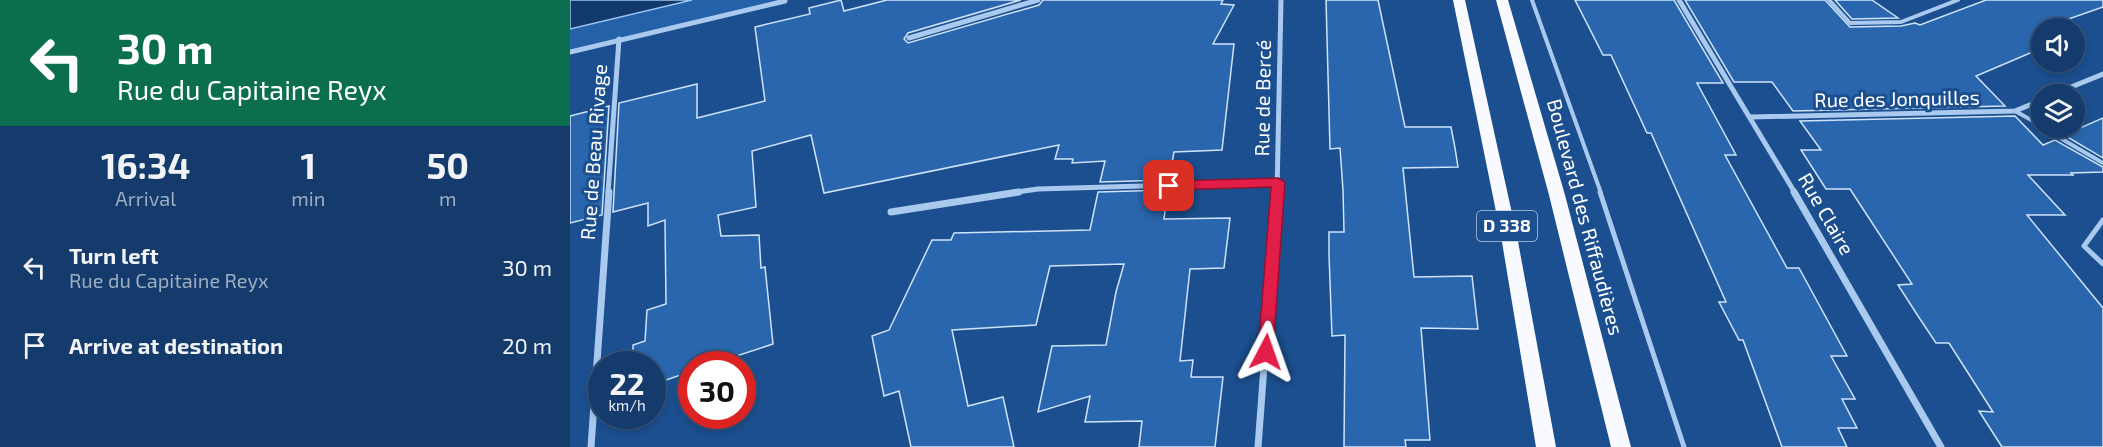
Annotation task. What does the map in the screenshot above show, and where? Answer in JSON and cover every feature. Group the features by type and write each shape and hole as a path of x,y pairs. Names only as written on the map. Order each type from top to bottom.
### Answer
{"highway":[{"name":"D 338","path":"1459,0 1509,236 1546,447"},
{"name":"Boulevard des Riffaudières","path":"1502,0 1557,195 1621,447"}],"street":[{"path":"909,38 1038,0"},
{"name":"Rue de Bercé","path":"1258,447 1278,182 1281,0"},
{"name":"Rue Claire","path":"1679,0 1751,117 1941,447"},
{"path":"570,52 785,1"},
{"name":"Rue de Beau Rivage","path":"591,447 618,39"},
{"path":"2078,84 2103,74"},
{"name":"Rue des Jonquilles","path":"1751,117 2016,111 2031,105"},
{"path":"891,212 1038,189 1278,182"}],"lane":[{"path":"1532,0 1587,151 1684,447"},
{"path":"1829,0 1850,23 1901,22 1958,0"},
{"path":"2016,111 2031,120"},
{"path":"2061,138 2103,163"},
{"path":"2103,220 2084,246 2103,264"}],"shaded area":[{"path":"570,0 692,0 570,29"},
{"path":"692,0 787,0 570,52 570,29"}],"building":[{"path":"841,0 844,11 887,0 1021,0 908,33 904,39 908,43 1039,5 1043,0 1223,0 1221,4 1234,5 1213,44 1234,44 1222,150 1174,152 1169,180 1100,182 1105,161 1072,163 1073,159 1055,159 1059,145 824,193 811,135 752,151 756,207 718,215 721,236 759,235 761,268 765,267 773,344 752,351 678,351 678,376 666,380 666,351 633,351 633,345 645,341 647,310 666,304 665,220 648,226 648,203 613,212 619,103 697,84 697,118 765,101 755,27 810,14 809,8"},
{"path":"1326,0 1378,0 1405,127 1451,127 1455,148 1458,167 1403,168 1414,277 1472,276 1478,329 1421,328 1430,440 1405,440 1406,447 1344,447 1345,335 1332,336 1329,255 1329,232 1344,232 1343,190 1340,148 1330,149"},
{"path":"1575,0 1674,0 1723,83 1697,83 1736,155 1725,155 1787,268 1799,268 1847,356 1831,356 1855,399 1842,399 1857,428 1838,428 1847,447 1782,447 1743,340 1739,340 1719,302 1726,302 1651,133 1647,133 1611,55 1603,55"},
{"path":"1685,0 1825,0 1850,27 1901,26 1915,23 1920,25 1986,0 2103,0 2103,7 2071,18 2031,18 2031,53 1976,76 2005,106 1793,111 1772,82 1734,82"},
{"path":"1835,0 1872,0 1898,18 1852,19"},
{"path":"609,106 602,215 570,223 570,116"},
{"path":"2015,116 2031,133 2031,138 2036,138 2043,145 2055,140 2103,167 2103,172 2028,175 2065,215 2027,215 2103,308 2103,447 2002,447 1979,411 1993,412 1949,343 1936,343 1898,285 1912,284 1850,189 1826,189 1801,150 1821,150 1800,121"},
{"path":"2103,118 2103,158 2069,138 2085,138 2085,126"},
{"path":"1168,190 1164,219 1230,218 1224,268 1190,269 1180,361 1193,360 1191,377 1223,377 1215,447 1139,447 1142,421 1085,422 1090,396 1038,412 1052,346 1106,345 1124,264 1050,266 1036,325 952,330 968,406 1003,397 1014,447 911,447 899,391 884,396 872,336 889,330 932,240 951,240 954,233 1090,230 1098,192"}],"route":[{"path":"1169,186 1278,182 1266,352"}]}
